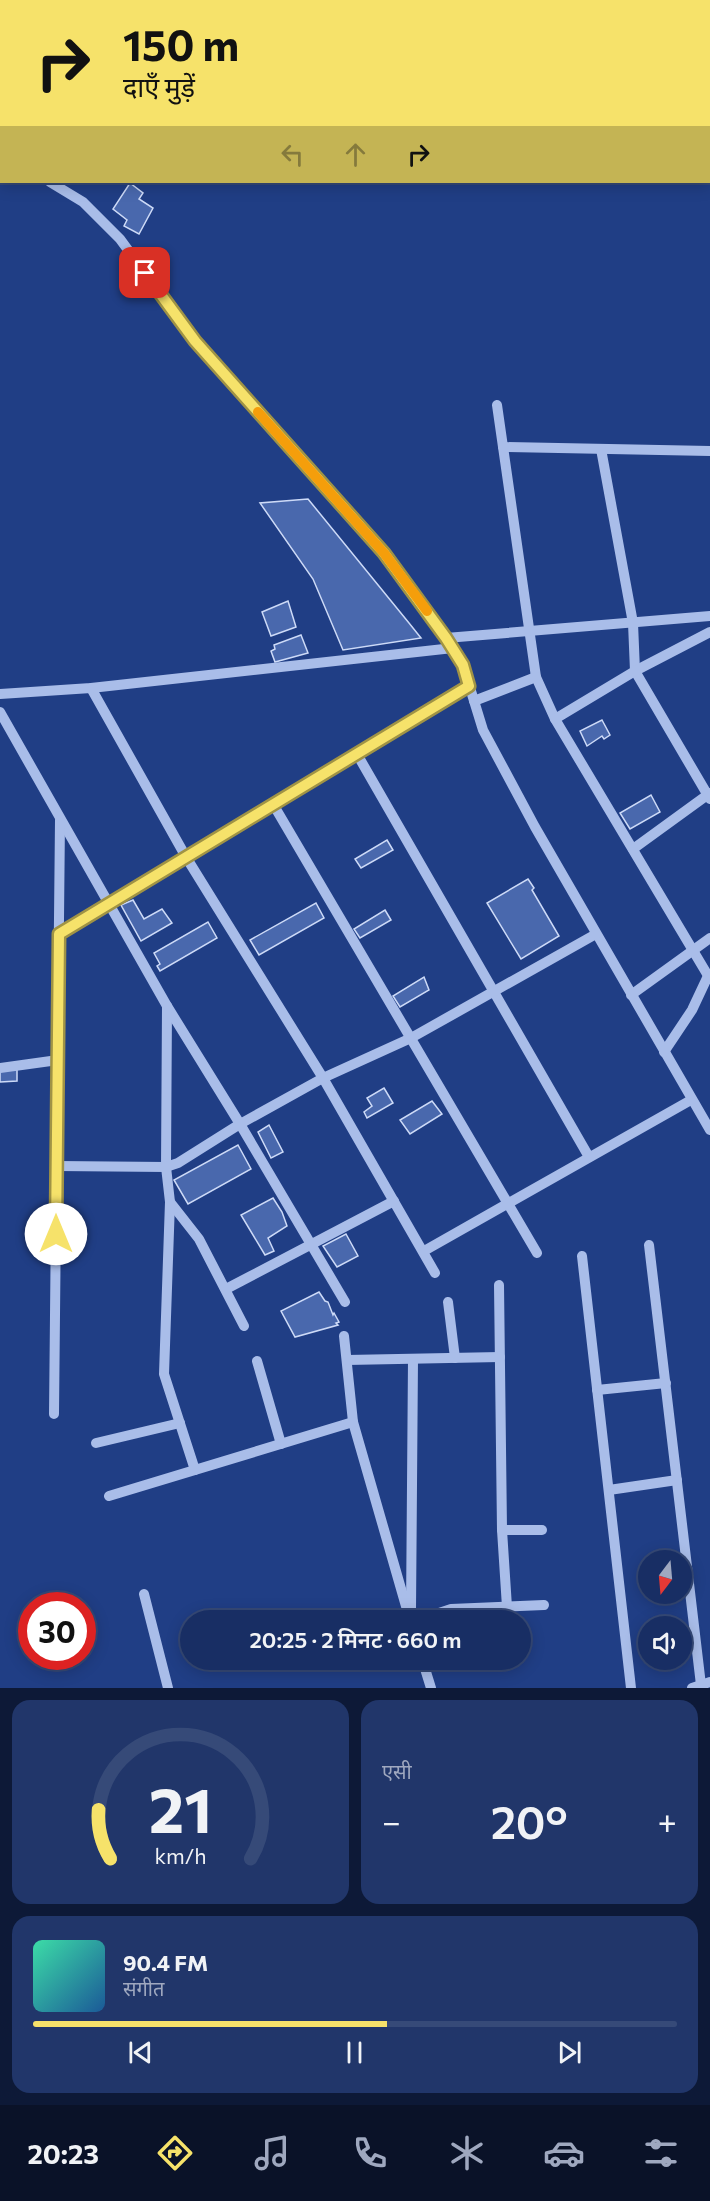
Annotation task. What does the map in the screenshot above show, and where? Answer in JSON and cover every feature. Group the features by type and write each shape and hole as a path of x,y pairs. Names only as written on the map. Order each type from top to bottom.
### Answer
{"street":[{"path":"52,183 83,202 120,239 195,341 384,553 453,648 463,665 483,730 596,934 710,1130"},
{"path":"497,405 536,677 555,719 709,977 688,1016 664,1052"},
{"path":"503,447 710,451"},
{"path":"602,449 633,622 635,671 709,796 633,849"},
{"path":"446,638 710,616"},
{"path":"555,719 635,671 710,632"},
{"path":"0,694 91,688 453,648"},
{"path":"474,701 536,677"},
{"path":"59,934 469,686"},
{"path":"91,688 186,857 323,1078 435,1273"},
{"path":"0,711 167,1006 345,1302"},
{"path":"357,754 589,1158"},
{"path":"273,804 537,1253"},
{"path":"54,1414 60,818"},
{"path":"57,1166 166,1167 178,1163 240,1124 323,1078 411,1038 596,934"},
{"path":"632,995 710,938"},
{"path":"167,1006 166,1167 170,1202 164,1374 195,1470"},
{"path":"0,1068 58,1060"},
{"path":"424,1251 691,1100"},
{"path":"699,1110 710,1105"},
{"path":"226,1289 394,1201"},
{"path":"170,1202 199,1239 244,1326"},
{"path":"649,1245 701,1685"},
{"path":"582,1256 631,1688"},
{"path":"499,1285 502,1530 507,1607"},
{"path":"448,1302 455,1358"},
{"path":"344,1336 354,1422 407,1610"},
{"path":"347,1360 500,1357"},
{"path":"410,1610 412,1359"},
{"path":"257,1361 281,1444"},
{"path":"597,1390 666,1383"},
{"path":"109,1496 354,1422"},
{"path":"96,1443 180,1423"},
{"path":"609,1490 677,1480"},
{"path":"502,1530 542,1530"},
{"path":"144,1594 168,1688"},
{"path":"451,1610 544,1605"},
{"path":"425,1670 431,1688"}],"building":[{"path":"130,183 143,193 139,199 153,208 139,234 124,226 127,220 113,209"},
{"path":"308,499 421,638 343,650 313,579 260,503"},
{"path":"288,601 296,627 271,636 262,612"},
{"path":"301,635 308,653 275,662 271,651 275,649 274,645"},
{"path":"602,720 610,735 604,739 602,736 587,746 580,731"},
{"path":"651,795 660,812 630,829 620,813"},
{"path":"387,840 393,850 361,868 355,859"},
{"path":"528,879 559,936 521,959 487,903"},
{"path":"133,900 144,919 162,909 172,923 141,941 121,905"},
{"path":"316,903 324,918 259,955 250,940"},
{"path":"385,910 391,920 360,938 354,929"},
{"path":"208,922 217,938 160,971 157,966 160,964 154,953"},
{"path":"424,977 429,990 400,1007 393,996"},
{"path":"0,1069 17,1070 17,1081 0,1082"},
{"path":"384,1088 393,1103 367,1118 364,1112 372,1106 367,1098"},
{"path":"432,1101 442,1114 410,1134 400,1120"},
{"path":"269,1125 283,1152 271,1158 258,1132"},
{"path":"238,1145 251,1169 188,1204 174,1180"},
{"path":"273,1198 287,1226 268,1238 274,1251 265,1255 241,1215"},
{"path":"346,1234 358,1256 337,1267 323,1246"},
{"path":"319,1292 328,1302 333,1315 334,1313 339,1322 336,1323 338,1325 295,1337 281,1311"}],"slow traffic":[{"path":"258,412 384,553 427,611"}],"route":[{"path":"56,1234 59,934 469,686 463,665 446,638 384,553 195,341 145,273"}]}
